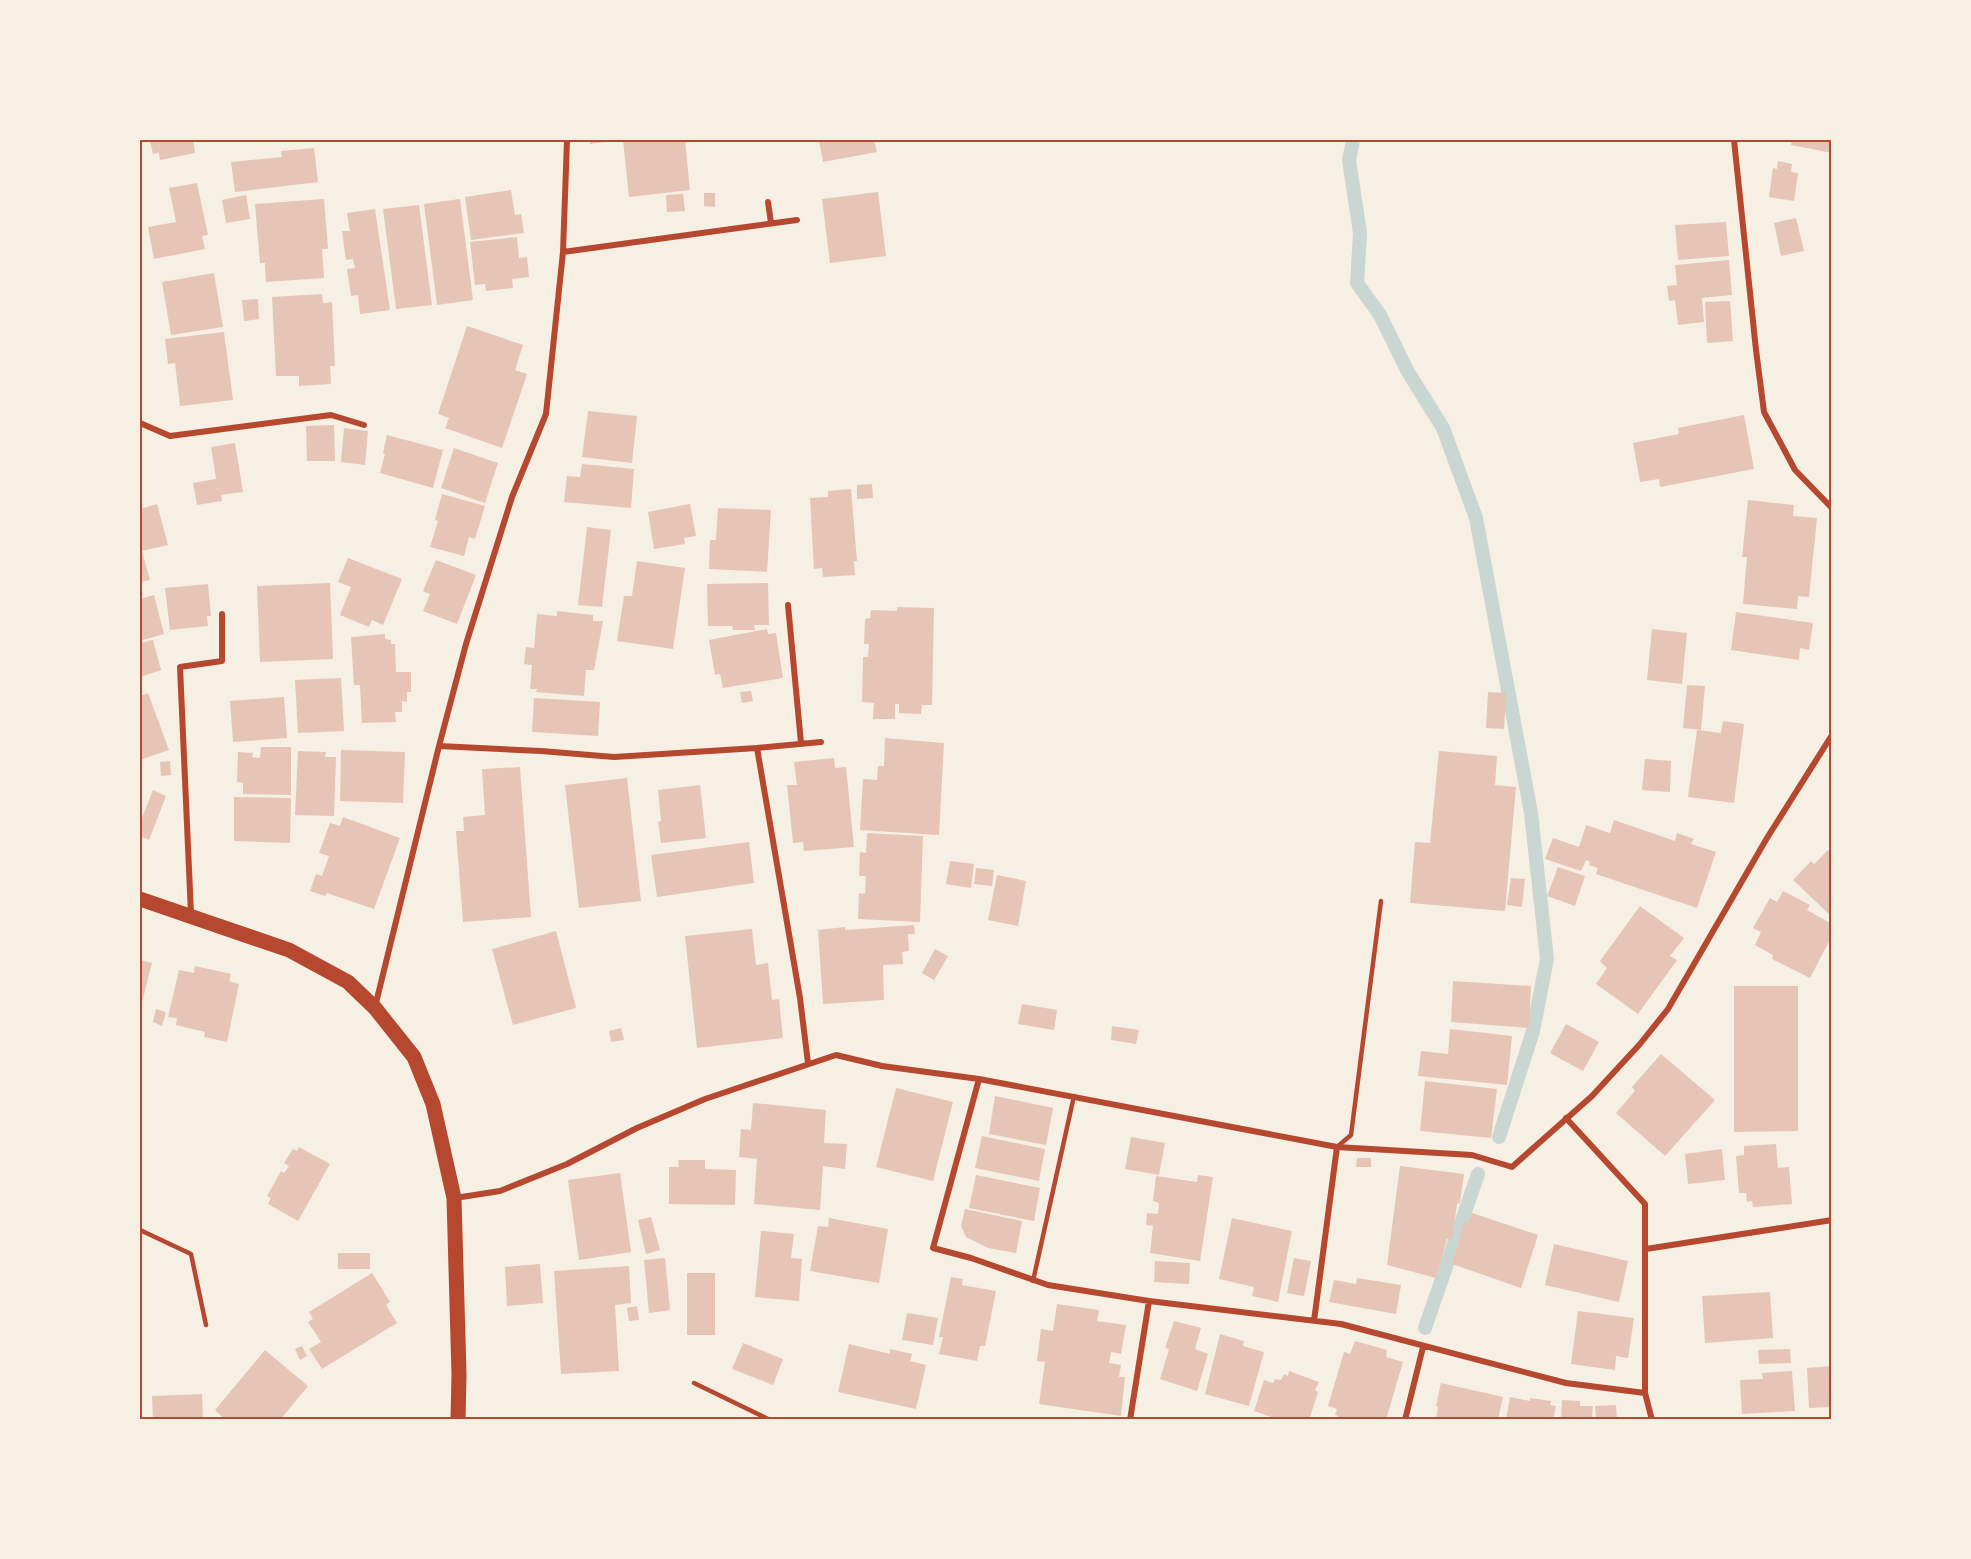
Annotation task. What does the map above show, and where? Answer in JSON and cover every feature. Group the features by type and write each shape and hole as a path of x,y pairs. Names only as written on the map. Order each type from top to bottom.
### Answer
{"main road":[{"path":"140,899 289,950 348,982 375,1008 414,1057 433,1104 454,1198 459,1374 458,1419"}],"street":[{"path":"375,1008 466,644 512,497 546,414 562,252 567,140"},
{"path":"1734,140 1764,412 1795,470 1832,508"},
{"path":"768,202 771,223"},
{"path":"562,252 796,220"},
{"path":"140,423 170,436 331,416 364,425"},
{"path":"788,605 801,743"},
{"path":"191,916 180,667 222,661 222,614"},
{"path":"454,1198 500,1191 567,1164 638,1128 696,1103 836,1054 882,1066 979,1079 1337,1147 1472,1155 1512,1167 1592,1096 1640,1044 1668,1009 1767,838 1832,735"},
{"path":"439,746 614,757 821,742"},
{"path":"757,748 800,999 808,1063"},
{"path":"979,1079 933,1248 971,1258 1048,1285 1149,1301 1341,1324 1566,1383 1645,1393"},
{"path":"1566,1118 1646,1204 1645,1393 1652,1419"},
{"path":"1314,1321 1337,1147"},
{"path":"1646,1249 1832,1220"},
{"path":"1130,1419 1149,1301"},
{"path":"1405,1419 1423,1347"}],"lane":[{"path":"1337,1147 1350,1135 1381,901"},
{"path":"1033,1281 1074,1096"},
{"path":"140,1230 191,1254 206,1325"},
{"path":"694,1383 770,1419"}],"building":[{"path":"145,140 193,140 195,153 160,160 159,153 153,154 150,141 145,142"},
{"path":"590,140 613,140 613,141 590,144"},
{"path":"623,140 685,140 690,190 629,197"},
{"path":"819,140 874,140 877,152 823,162"},
{"path":"1792,140 1832,140 1832,153 1791,145"},
{"path":"314,148 318,182 235,192 231,162 282,157 281,151"},
{"path":"1778,161 1792,164 1791,172 1798,173 1794,201 1769,197 1773,168 1777,169"},
{"path":"197,183 208,235 202,236 205,249 154,259 148,227 176,222 169,188"},
{"path":"511,190 515,215 521,214 524,233 471,240 465,197"},
{"path":"878,192 886,256 830,263 822,199"},
{"path":"704,193 715,193 715,207 704,206"},
{"path":"683,194 685,211 667,212 666,195"},
{"path":"246,195 250,219 226,223 222,200"},
{"path":"324,199 328,249 322,249 324,278 266,282 265,263 260,263 255,204"},
{"path":"460,199 473,300 437,305 424,204"},
{"path":"419,205 432,305 396,309 383,209"},
{"path":"375,209 390,310 360,314 358,295 351,296 347,269 355,268 353,259 346,260 342,231 350,231 347,213"},
{"path":"1796,218 1804,251 1781,256 1774,223"},
{"path":"1726,222 1729,256 1678,260 1675,225"},
{"path":"517,237 519,258 527,257 529,277 512,279 513,288 486,291 485,284 475,285 470,242"},
{"path":"1729,260 1732,295 1702,298 1704,322 1678,325 1675,300 1669,301 1667,286 1677,285 1675,265"},
{"path":"214,273 223,327 171,335 162,282"},
{"path":"322,294 323,303 332,302 335,366 330,366 331,384 299,386 299,376 276,376 272,297"},
{"path":"258,299 259,319 244,321 242,300"},
{"path":"1730,301 1733,341 1707,343 1705,302"},
{"path":"467,326 523,345 515,370 527,374 502,448 445,428 449,418 438,414"},
{"path":"224,332 233,400 180,406 175,363 168,364 165,339"},
{"path":"588,411 637,416 632,463 582,457"},
{"path":"1744,415 1754,469 1660,487 1659,479 1640,482 1633,443 1679,434 1678,428"},
{"path":"334,425 335,461 307,461 306,426"},
{"path":"344,428 368,431 365,465 341,462"},
{"path":"387,435 443,450 433,488 380,473"},
{"path":"235,443 243,492 221,495 222,501 197,505 193,483 216,479 211,447"},
{"path":"454,448 498,463 485,503 441,488"},
{"path":"582,464 634,469 631,508 564,502 567,476 580,477"},
{"path":"872,484 873,498 857,499 857,485"},
{"path":"851,489 857,561 854,561 855,575 823,577 822,568 814,569 810,498 828,497 828,491"},
{"path":"442,494 485,506 475,539 469,537 464,556 430,547 438,521 435,520"},
{"path":"1748,500 1794,505 1793,516 1817,518 1809,597 1798,596 1797,609 1743,604 1747,557 1742,557"},
{"path":"157,504 168,545 142,551 150,580 140,582 140,509"},
{"path":"690,504 696,536 684,538 685,544 654,549 648,512"},
{"path":"718,508 771,510 767,572 709,569 710,540 716,540"},
{"path":"587,527 611,530 602,607 578,605"},
{"path":"348,558 402,579 383,625 372,620 369,627 340,615 351,587 338,582"},
{"path":"436,560 476,575 457,624 423,611 430,594 423,591"},
{"path":"637,561 685,568 673,649 617,641 624,596 632,596"},
{"path":"330,583 333,659 260,662 257,586"},
{"path":"768,583 769,625 754,625 755,630 733,630 732,626 708,626 707,584"},
{"path":"208,584 211,616 207,616 208,626 170,630 165,588"},
{"path":"154,595 164,634 140,641 140,599"},
{"path":"897,607 934,608 932,705 922,705 921,714 899,713 899,704 895,704 895,719 873,719 874,703 862,702 863,657 868,657 869,644 864,644 865,619 870,618 871,610 897,611"},
{"path":"557,611 593,615 593,621 603,621 594,670 586,670 584,696 536,692 537,689 530,689 532,665 524,664 526,647 534,648 537,614 557,616"},
{"path":"1736,612 1813,623 1809,650 1800,648 1799,660 1731,650"},
{"path":"767,629 768,634 776,633 783,678 723,688 720,674 715,675 709,640"},
{"path":"1652,629 1687,633 1682,684 1647,680"},
{"path":"385,634 385,639 395,644 396,672 411,672 411,692 407,692 407,702 402,701 402,712 395,712 396,722 362,723 360,685 354,685 351,637"},
{"path":"153,640 161,670 140,677 140,643"},
{"path":"341,678 344,731 298,733 295,680"},
{"path":"1687,685 1705,686 1701,730 1683,728"},
{"path":"751,691 753,701 742,703 740,692"},
{"path":"1488,692 1506,693 1504,729 1486,728"},
{"path":"148,693 169,750 140,760 140,696"},
{"path":"284,697 287,738 233,742 230,701"},
{"path":"534,698 600,702 598,736 532,732"},
{"path":"1723,721 1744,724 1734,803 1688,797 1697,730 1721,733"},
{"path":"885,738 944,743 939,835 860,830 863,779 877,780 878,766 884,766"},
{"path":"261,747 291,747 291,795 243,794 243,783 237,782 238,752 253,753 252,757 260,758"},
{"path":"341,750 405,752 403,803 340,801"},
{"path":"298,751 326,752 325,757 336,757 334,816 295,815"},
{"path":"1439,751 1497,756 1495,785 1516,787 1505,911 1410,903 1415,842 1430,843"},
{"path":"834,758 835,768 846,767 854,847 804,851 803,842 793,843 787,785 797,785 794,762"},
{"path":"1645,759 1671,761 1670,792 1642,790"},
{"path":"170,761 171,775 161,776 160,762"},
{"path":"520,767 531,917 463,922 456,831 464,831 463,817 485,815 482,769"},
{"path":"627,778 641,901 579,908 565,785"},
{"path":"700,785 706,838 661,843 658,822 661,821 658,790"},
{"path":"153,790 166,796 149,840 140,836 140,823"},
{"path":"234,797 291,798 290,843 234,841"},
{"path":"343,817 400,838 374,909 327,893 325,896 310,891 316,874 322,876 329,856 319,853 330,823 340,826"},
{"path":"1614,820 1675,841 1677,833 1694,839 1691,844 1716,852 1697,908 1596,874 1598,868 1589,865 1590,862 1586,860 1581,871 1545,859 1553,838 1579,847 1586,825 1610,833"},
{"path":"867,833 923,836 920,922 858,919 859,893 865,894 866,876 859,876 860,852 866,853"},
{"path":"749,842 754,883 657,897 651,855"},
{"path":"1828,850 1832,853 1832,917 1793,880 1811,861 1814,864"},
{"path":"950,861 974,864 971,888 946,884"},
{"path":"1558,867 1585,876 1575,906 1547,896"},
{"path":"976,868 994,870 992,886 974,884"},
{"path":"997,875 1026,881 1018,926 988,920"},
{"path":"1511,878 1525,879 1522,907 1507,905"},
{"path":"1783,891 1810,905 1807,910 1832,924 1832,936 1810,978 1772,959 1773,955 1755,945 1761,932 1753,928 1770,898 1777,902"},
{"path":"1640,906 1684,938 1670,956 1677,960 1638,1014 1596,984 1607,968 1600,961"},
{"path":"914,925 915,934 908,934 909,951 902,952 903,964 883,965 884,1000 823,1004 818,930"},
{"path":"752,929 756,965 768,963 772,1000 779,999 783,1038 697,1048 685,936"},
{"path":"556,931 576,1008 513,1025 492,949"},
{"path":"935,949 948,956 934,980 922,973"},
{"path":"140,960 152,963 140,1010"},
{"path":"195,966 231,974 229,981 239,984 227,1042 204,1037 205,1032 176,1025 177,1018 168,1017 179,970 194,973"},
{"path":"1453,981 1531,986 1529,1028 1451,1022"},
{"path":"1734,986 1798,986 1798,1131 1734,1132"},
{"path":"1022,1004 1057,1010 1054,1030 1018,1024"},
{"path":"156,1009 166,1012 162,1026 153,1022"},
{"path":"1566,1024 1599,1042 1583,1071 1550,1053"},
{"path":"1112,1026 1139,1030 1136,1044 1111,1040"},
{"path":"621,1028 624,1040 611,1042 609,1031"},
{"path":"1450,1029 1512,1036 1507,1085 1418,1076 1421,1051 1448,1054"},
{"path":"1661,1054 1715,1100 1665,1156 1616,1113 1635,1091 1632,1087"},
{"path":"1425,1081 1497,1089 1491,1138 1420,1131"},
{"path":"896,1088 953,1102 933,1181 876,1167"},
{"path":"995,1096 1053,1108 1046,1145 989,1134"},
{"path":"753,1103 826,1110 824,1143 847,1144 845,1169 823,1166 820,1210 754,1204 757,1159 739,1157 741,1129 751,1130"},
{"path":"982,1136 1045,1149 1039,1181 975,1168"},
{"path":"1131,1137 1165,1143 1159,1175 1125,1169"},
{"path":"1776,1144 1778,1168 1789,1167 1792,1204 1753,1207 1752,1201 1747,1202 1746,1193 1739,1193 1736,1156 1744,1155 1744,1146"},
{"path":"299,1147 330,1164 298,1221 268,1204 271,1198 267,1196 281,1171 284,1173 289,1166 284,1163 293,1149 297,1151"},
{"path":"1722,1149 1725,1180 1688,1184 1685,1154"},
{"path":"1357,1158 1371,1158 1371,1167 1356,1167"},
{"path":"678,1160 705,1160 705,1169 736,1170 735,1205 669,1204 669,1167 679,1167"},
{"path":"1400,1166 1464,1174 1452,1239 1447,1239 1436,1278 1387,1265"},
{"path":"620,1173 631,1252 579,1260 568,1180"},
{"path":"976,1175 1040,1188 1034,1221 969,1208"},
{"path":"1198,1175 1213,1177 1200,1261 1150,1253 1153,1226 1146,1225 1147,1213 1158,1214 1159,1203 1153,1201 1156,1176 1197,1182"},
{"path":"965,1209 1022,1221 1016,1253 988,1248 966,1237 961,1226"},
{"path":"1472,1213 1538,1235 1521,1288 1452,1264 1465,1221 1468,1223"},
{"path":"651,1217 660,1250 646,1254 638,1220"},
{"path":"829,1218 888,1229 879,1283 810,1271 818,1226 828,1227"},
{"path":"1232,1218 1292,1231 1278,1302 1252,1296 1254,1287 1219,1279"},
{"path":"761,1231 794,1234 791,1258 802,1259 799,1301 755,1297"},
{"path":"1554,1244 1628,1261 1619,1302 1545,1285"},
{"path":"338,1253 370,1253 370,1269 338,1269"},
{"path":"665,1258 670,1310 649,1313 644,1260"},
{"path":"1294,1258 1311,1261 1304,1296 1287,1293"},
{"path":"1155,1261 1190,1263 1189,1284 1154,1282"},
{"path":"540,1264 543,1303 507,1306 505,1267"},
{"path":"629,1266 631,1303 615,1305 619,1371 561,1374 554,1271"},
{"path":"372,1273 390,1302 386,1305 397,1323 322,1369 309,1349 321,1342 308,1322 313,1319 309,1312"},
{"path":"687,1273 715,1273 715,1335 687,1335"},
{"path":"951,1277 963,1279 962,1285 996,1291 985,1346 980,1346 977,1361 939,1354 943,1337 939,1337"},
{"path":"1357,1278 1401,1285 1396,1314 1329,1302 1334,1280 1356,1284"},
{"path":"1770,1292 1773,1338 1705,1343 1702,1296"},
{"path":"1057,1304 1099,1310 1097,1321 1126,1325 1121,1354 1111,1352 1109,1363 1121,1365 1119,1377 1125,1377 1121,1416 1039,1404 1045,1362 1037,1361 1041,1329 1053,1331"},
{"path":"637,1306 639,1320 629,1321 627,1308"},
{"path":"1578,1311 1634,1318 1628,1358 1616,1356 1615,1370 1571,1364"},
{"path":"907,1313 938,1318 933,1345 902,1340"},
{"path":"1174,1321 1201,1328 1195,1349 1208,1354 1197,1391 1160,1379 1169,1349 1165,1348"},
{"path":"1220,1334 1244,1341 1243,1346 1264,1352 1249,1406 1205,1394"},
{"path":"1355,1341 1387,1350 1386,1357 1403,1362 1386,1420 1337,1420 1338,1416 1335,1415 1337,1409 1328,1406 1344,1352 1350,1354"},
{"path":"743,1343 783,1359 773,1385 732,1369"},
{"path":"849,1344 890,1354 890,1349 912,1354 910,1361 926,1365 916,1409 838,1392"},
{"path":"302,1346 307,1356 300,1360 295,1349"},
{"path":"1790,1349 1791,1363 1759,1364 1758,1350"},
{"path":"265,1350 308,1386 280,1420 225,1420 215,1410"},
{"path":"1832,1366 1832,1407 1809,1408 1807,1368"},
{"path":"1289,1371 1319,1382 1315,1390 1318,1392 1309,1420 1280,1420 1254,1411 1264,1380 1273,1383 1275,1379 1281,1380 1284,1374 1288,1376"},
{"path":"1792,1371 1795,1411 1742,1414 1740,1380 1763,1379 1762,1373"},
{"path":"1441,1383 1503,1397 1498,1420 1436,1420 1438,1407 1436,1406"},
{"path":"202,1394 203,1420 153,1420 152,1396"},
{"path":"1510,1397 1530,1401 1530,1398 1551,1401 1550,1405 1556,1406 1553,1420 1506,1420"},
{"path":"1562,1400 1580,1401 1580,1406 1593,1406 1592,1420 1561,1420"},
{"path":"1616,1405 1617,1420 1596,1420 1595,1406"}],"waterway":[{"path":"1353,140 1349,160 1360,233 1357,283 1380,315 1408,372 1443,428 1476,518 1531,813 1547,959 1533,1031 1499,1137"},
{"path":"1425,1328 1478,1174"}]}
